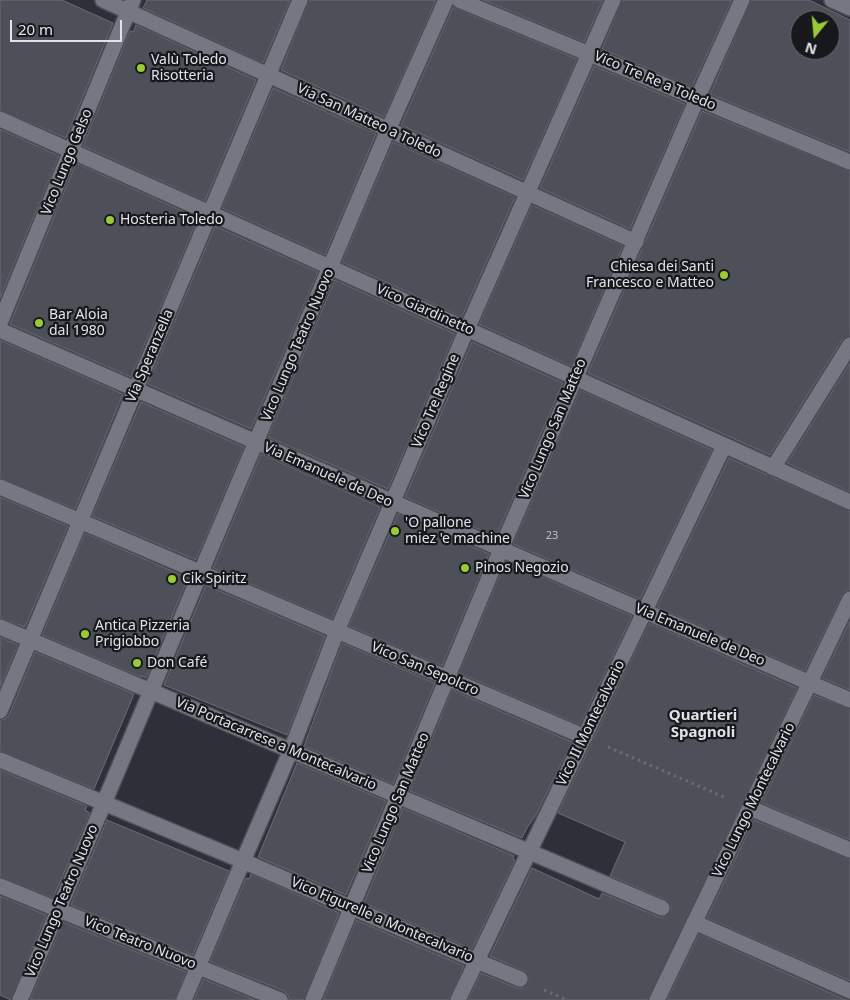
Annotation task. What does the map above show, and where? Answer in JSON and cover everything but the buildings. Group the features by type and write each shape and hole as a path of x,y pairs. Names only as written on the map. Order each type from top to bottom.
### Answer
{"street":[{"name":"Via San Matteo a Toledo","path":"103,0 131,6 268,75 636,242"},
{"name":"Via Speranzella","path":"0,711 300,0"},
{"name":"Vico Lungo Teatro Nuovo","path":"20,1000 388,130 446,0"},
{"name":"Vico Tre Re a Toledo","path":"459,0 850,162"},
{"name":"Vico Tre Regine","path":"243,861 290,750 337,631 392,503 588,53 613,0"},
{"name":"Vico Lungo San Matteo","path":"313,1000 501,549 742,0"},
{"path":"832,0 850,8"},
{"name":"Vico Lungo Gelso","path":"0,323 131,6"},
{"name":"Vico Giardinetto","path":"0,119 850,502"},
{"name":"Via Emanuele de Deo","path":"0,330 392,503 850,700"},
{"path":"773,468 850,345"},
{"name":"Vico II Montecalvario","path":"458,1000 724,446"},
{"name":"Vico San Sepolcro","path":"0,487 585,737"},
{"name":"Vico Lungo Montecalvario","path":"657,1000 850,599"},
{"name":"Via Portacarrese a Montecalvario","path":"0,627 662,908"},
{"path":"0,760 104,803"},
{"name":"Vico Figurelle a Montecalvario","path":"104,803 520,979"},
{"path":"750,808 850,850"},
{"path":"184,1000 243,861"},
{"name":"Vico Teatro Nuovo","path":"0,886 280,1000"},
{"path":"694,922 850,991"}],"path":[{"path":"585,737 750,808"}],"place":[{"name":"Valù Toledo Risotteria","path":"141,68"},
{"name":"Hosteria Toledo","path":"110,220"},
{"name":"Chiesa dei Santi Francesco e Matteo","path":"724,275"},
{"name":"Bar Aloia dal 1980","path":"39,323"},
{"name":"'O pallone miez 'e machine","path":"395,531"},
{"name":"Pinos Negozio","path":"465,568"},
{"name":"Cik Spiritz","path":"172,579"},
{"name":"Antica Pizzeria Prigiobbo","path":"85,634"},
{"name":"Don Café","path":"137,663"}],"district":[{"name":"Quartieri Spagnoli","path":"703,724"}]}
